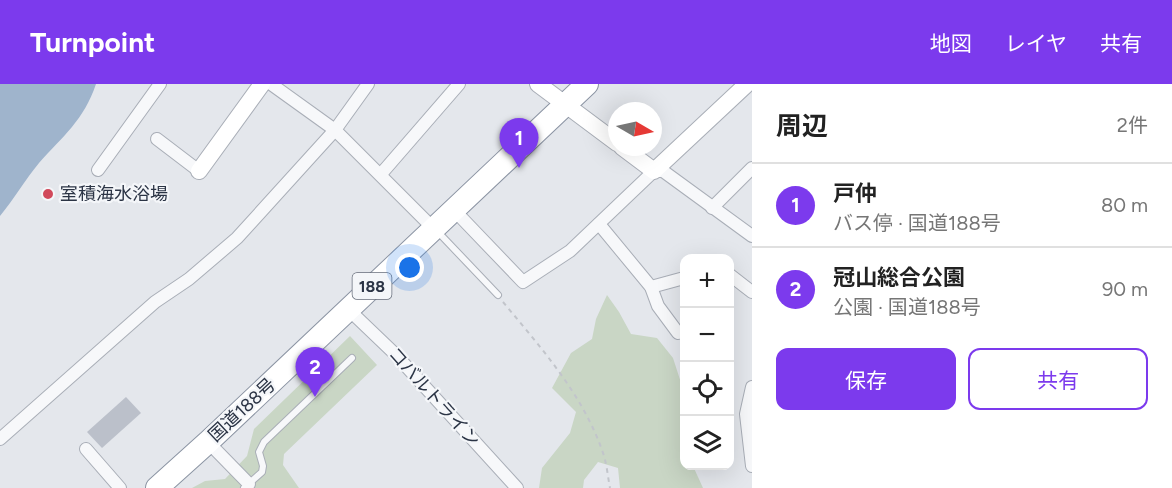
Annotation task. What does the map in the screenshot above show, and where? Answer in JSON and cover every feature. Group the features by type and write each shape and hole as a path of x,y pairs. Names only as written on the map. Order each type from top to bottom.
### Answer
{"highway":[{"name":"国道188号","path":"157,488 587,84"}],"street":[{"path":"98,170 160,84"},
{"path":"157,139 199,171 262,84"},
{"path":"272,84 336,130 434,228"},
{"path":"0,439 155,302 189,279 237,238 336,130 368,84"},
{"path":"381,174 459,84"},
{"path":"538,84 608,136"},
{"path":"454,210 523,282 570,251 747,84"},
{"path":"634,156 654,171 663,171 752,236"},
{"path":"712,208 752,168"},
{"path":"599,224 651,286 658,306 678,333"},
{"path":"651,286 680,279"},
{"path":"734,279 752,292"},
{"name":"コバルトライン","path":"348,309 403,362 517,488"},
{"path":"752,387 746,414 752,466"},
{"path":"208,442 248,487"},
{"path":"86,449 120,488"}],"lane":[{"path":"434,228 498,295"},
{"path":"248,487 262,472 263,466 259,452 264,442 352,358"}],"path":[{"path":"498,295 549,358 581,406 604,456 610,488"}],"green space":[{"path":"607,295 631,334 657,338 673,358 680,380 680,470 695,470 703,488 620,488 618,468 598,462 584,480 583,488 539,488 542,468 570,433 576,412 552,388 571,353 592,339 596,319"},
{"path":"350,336 377,365 284,454 283,465 299,488 192,488 205,481 225,479 247,456 254,429"}],"water":[{"path":"0,84 96,84 79,118 39,163 0,216"}],"building":[{"path":"126,397 141,413 102,448 87,432"}],"place":[{"name":"戸仲","path":"519,168"},
{"name":"室積海水浴場","path":"48,194"},
{"name":"冠山総合公園","path":"315,397"}]}
